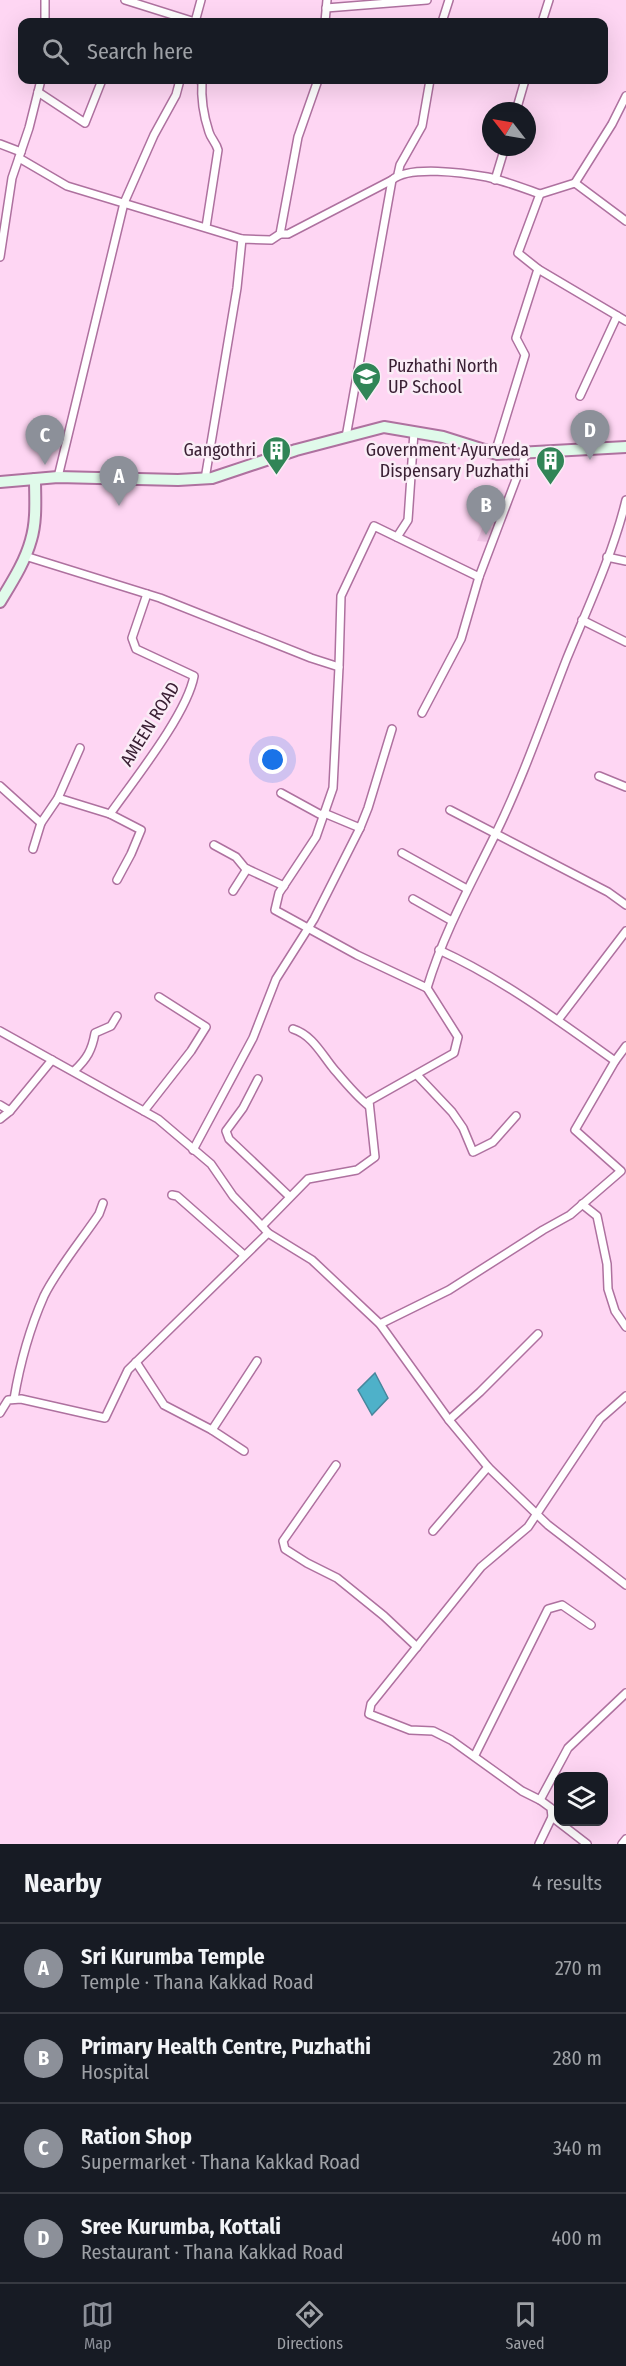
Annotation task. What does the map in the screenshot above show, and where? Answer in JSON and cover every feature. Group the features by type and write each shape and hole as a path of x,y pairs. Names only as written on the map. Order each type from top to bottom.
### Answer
{"main road":[{"path":"0,482 58,477 178,480 212,478 296,450 384,427 443,437 495,453 626,447"},
{"path":"0,602 19,571 32,540 35,479"}],"street":[{"path":"45,0 45,18"},
{"path":"125,0 182,18"},
{"path":"196,18 201,0"},
{"path":"326,4 427,0"},
{"path":"443,18 449,0"},
{"path":"543,18 549,0"},
{"path":"0,257 4,208 41,84"},
{"path":"38,92 85,123 100,84"},
{"path":"58,477 124,203 154,135 176,95 179,84"},
{"path":"202,84 209,134 218,150 206,227"},
{"path":"280,234 298,137 317,84"},
{"path":"0,144 67,186 242,239 271,240 280,234 288,234 392,180 398,174 400,165 422,126 429,84"},
{"path":"519,102 524,84"},
{"path":"398,174 434,171 495,180 540,194 575,183 612,124 626,96"},
{"path":"495,180 502,156"},
{"path":"346,437 392,180"},
{"path":"575,183 626,221"},
{"path":"540,194 518,253 538,268 626,321"},
{"path":"205,479 237,288 242,239"},
{"path":"495,453 525,355 516,338 538,268"},
{"path":"580,396 617,316"},
{"path":"397,537 408,520 414,432"},
{"path":"422,713 461,639 479,577 526,453"},
{"path":"427,988 439,950 466,889 496,834 607,557 626,501"},
{"path":"262,1226 308,1179 357,1170 375,1156 369,1101 454,1053 458,1037 427,988 357,955 275,909 284,886 315,837 333,788 341,596 374,526 479,577"},
{"path":"25,556 147,594 310,658 339,667"},
{"path":"607,557 626,561"},
{"name":"AMEEN ROAD","path":"110,814 168,730 192,688 194,676 136,649 132,638 147,594"},
{"path":"582,620 626,642"},
{"path":"193,1150 258,1028 276,979 308,928 360,828 371,800 392,729"},
{"path":"33,849 41,823 58,798 80,748"},
{"path":"599,776 626,787"},
{"path":"0,786 41,823"},
{"path":"281,793 323,814 360,828"},
{"path":"58,798 110,814 141,831 117,880"},
{"path":"450,810 608,892 626,905"},
{"path":"214,845 236,857 247,868 284,886"},
{"path":"402,853 466,889"},
{"path":"233,891 247,868"},
{"path":"413,898 452,921"},
{"path":"558,1020 626,931"},
{"path":"439,950 462,960 558,1020 615,1060"},
{"path":"144,1111 191,1051 206,1027 159,997"},
{"path":"74,1071 85,1061 92,1050 95,1033 111,1026 117,1016"},
{"path":"293,1029 321,1049 333,1068 369,1106"},
{"path":"0,1030 158,1119 211,1164 234,1196 268,1233 312,1260 380,1324 448,1420 488,1467 548,1526 626,1585"},
{"path":"380,1324 449,1290 570,1215 623,1168 575,1130 615,1060 626,1046"},
{"path":"0,1119 10,1111 52,1060"},
{"path":"417,1075 452,1112 463,1128 473,1152 493,1142 516,1116"},
{"path":"258,1079 243,1108 226,1131 229,1138 289,1196"},
{"path":"0,1105 10,1111"},
{"path":"172,1195 177,1196 244,1255"},
{"path":"14,1399 27,1338 45,1295 104,1203"},
{"path":"582,1204 597,1216 607,1264 608,1289 615,1311 626,1327"},
{"path":"0,1413 8,1400 14,1399 45,1402 105,1418 128,1370 268,1233"},
{"path":"448,1420 480,1392 537,1334"},
{"path":"212,1430 257,1361"},
{"path":"136,1362 164,1405 212,1430 244,1451"},
{"path":"540,1843 552,1817 551,1808 522,1791 475,1755 433,1731 410,1730 369,1714 371,1704 481,1567 528,1527 600,1419 626,1396"},
{"path":"336,1465 283,1541 285,1549 337,1578 384,1616 417,1647"},
{"path":"433,1531 488,1467"},
{"path":"475,1755 548,1609 562,1605 591,1625"},
{"path":"540,1800 568,1748 626,1693"},
{"path":"552,1817 587,1844"},
{"path":"622,1844 626,1839"}],"shaded area":[{"path":"484,524 494,529 489,542 477,541"}],"water":[{"path":"375,1373 388,1398 372,1415 358,1390"}],"place":[{"name":"Puzhathi North UP School","path":"367,402"},
{"name":"Sree Kurumba, Kottali","path":"590,460"},
{"name":"Ration Shop","path":"45,465"},
{"name":"Gangothri","path":"277,476"},
{"name":"Government Ayurveda Dispensary Puzhathi","path":"550,486"},
{"name":"Sri Kurumba Temple","path":"119,506"},
{"name":"Primary Health Centre, Puzhathi","path":"486,535"}]}
